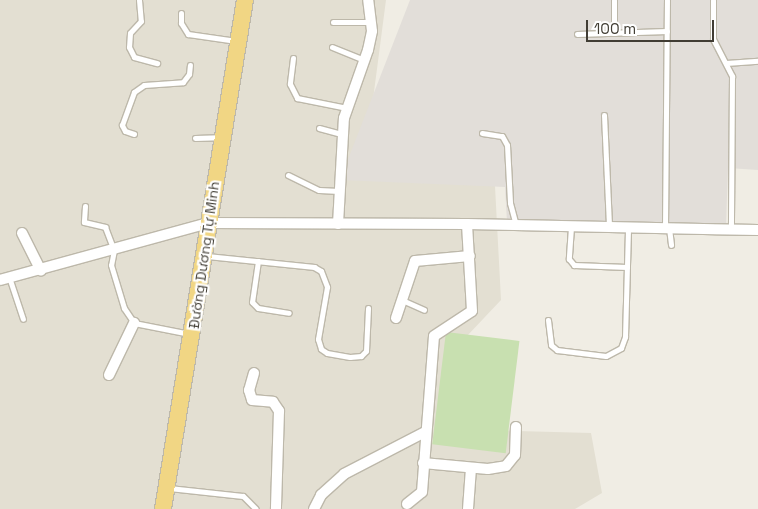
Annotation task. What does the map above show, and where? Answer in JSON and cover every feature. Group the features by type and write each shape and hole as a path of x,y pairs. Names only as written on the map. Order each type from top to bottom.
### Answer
{"highway":[{"name":"Đường Dương Tự Minh","path":"163,509 245,0"}],"street":[{"path":"338,224 342,134 347,108 365,60 372,31 368,0"},
{"path":"4,279 41,271 162,234 209,223 467,224 758,230"},
{"path":"408,504 422,492 434,336 472,311 467,224"},
{"path":"22,233 41,271"},
{"path":"396,318 414,261 470,256"},
{"path":"109,375 134,322"},
{"path":"254,373 249,390 252,400 273,402 279,411 276,509"},
{"path":"423,464 499,468 512,460 516,427"},
{"path":"314,509 321,495 344,474 426,432"},
{"path":"468,509 471,468"}],"lane":[{"path":"139,0 141,22 130,33 129,48 134,58 157,63"},
{"path":"614,0 614,33"},
{"path":"667,0 667,227 670,245"},
{"path":"714,0 713,39 732,76 731,228"},
{"path":"181,13 181,23 188,34 238,42"},
{"path":"333,22 370,22"},
{"path":"576,34 667,31"},
{"path":"332,47 365,60"},
{"path":"293,58 290,84 297,98 347,108"},
{"path":"726,62 758,61"},
{"path":"134,134 125,131 122,125 134,92 144,85 183,82 189,74 190,65"},
{"path":"604,115 609,228"},
{"path":"319,128 342,134"},
{"path":"482,133 502,136 507,145 510,203 516,225"},
{"path":"195,138 222,137"},
{"path":"288,175 319,190 339,191"},
{"path":"85,206 84,222 105,227 114,250 111,265 124,308 134,322 192,334"},
{"path":"570,227 570,259 574,265 627,267"},
{"path":"548,320 551,345 557,350 606,356 616,353 626,337 628,228"},
{"path":"204,255 321,271 327,287 318,340 321,349 327,354 350,357 361,356 366,351 368,308"},
{"path":"258,261 252,302 258,308 289,313"},
{"path":"4,279 23,319"},
{"path":"402,300 424,310"},
{"path":"166,488 243,496 256,509"}],"shaded area":[{"path":"0,0 386,0 366,153 494,167 501,300 450,354 444,429 591,433 602,493 575,509 0,509"},
{"path":"410,0 758,0 758,170 728,168 726,227 507,222 505,187 340,180"}],"green space":[{"path":"446,332 519,341 506,453 432,444"}]}
